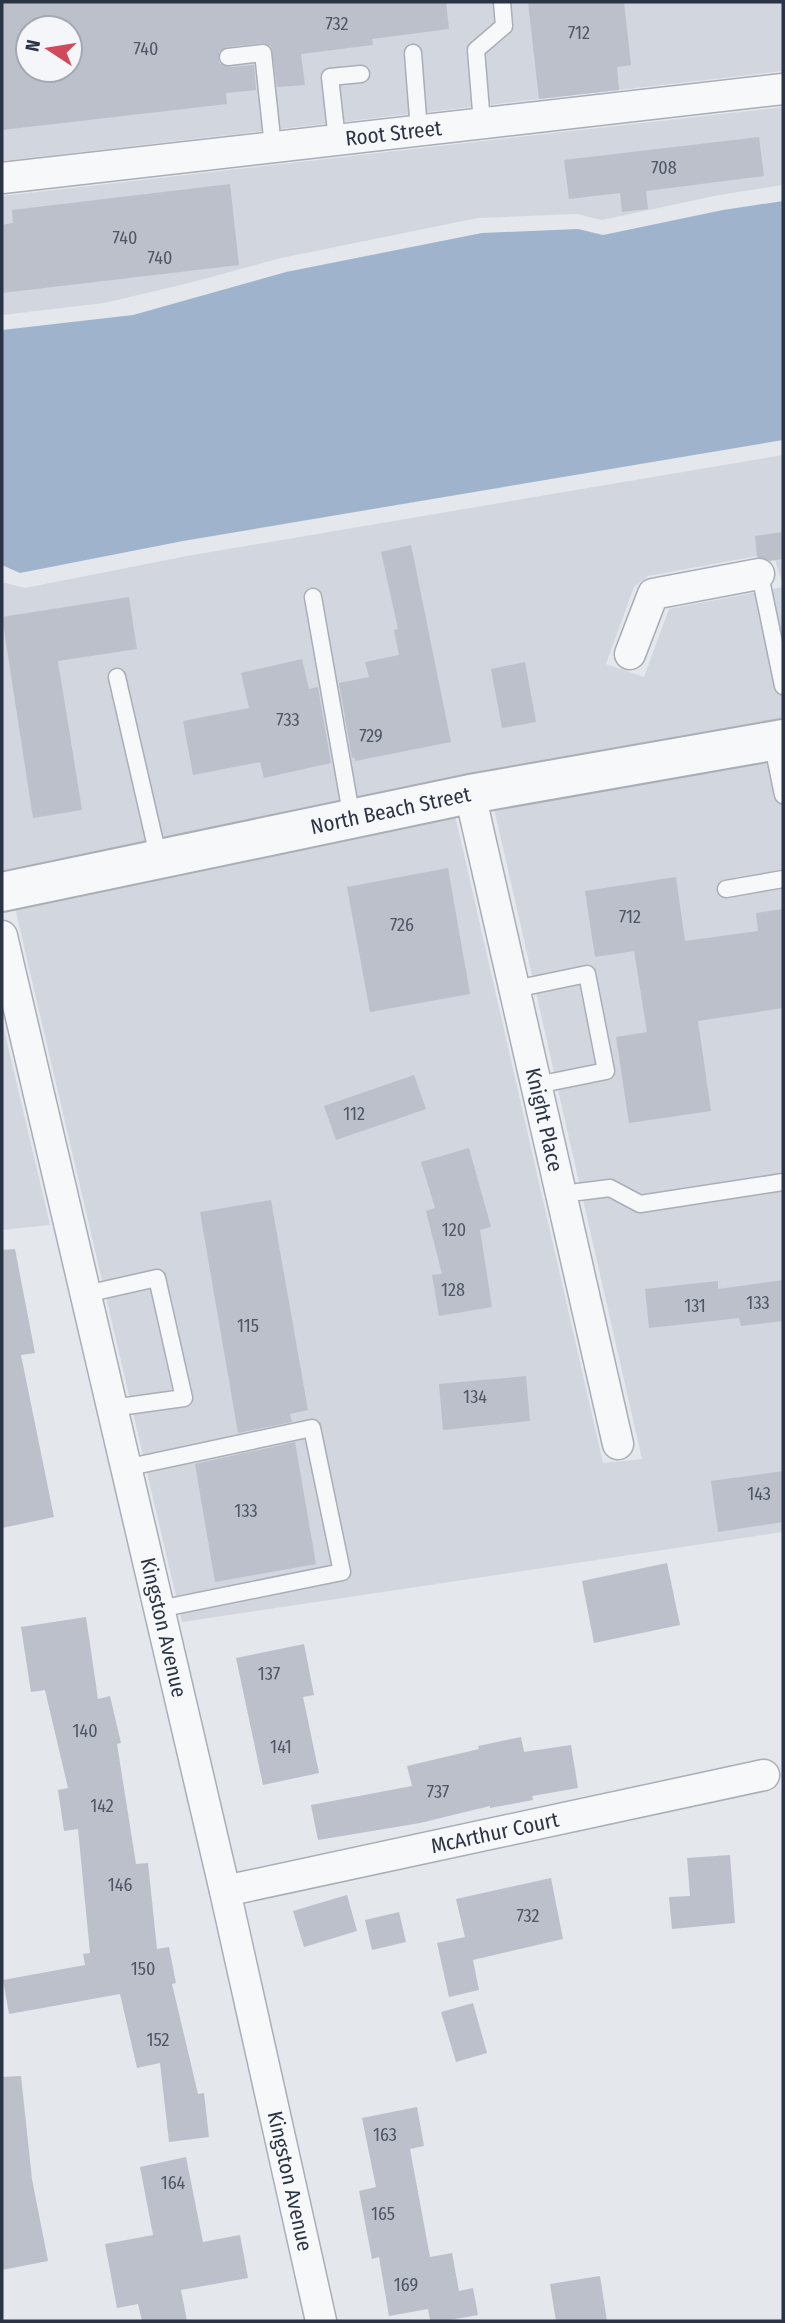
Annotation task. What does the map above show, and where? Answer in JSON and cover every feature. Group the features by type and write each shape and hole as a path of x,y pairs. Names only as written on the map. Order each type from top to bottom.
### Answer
{"street":[{"name":"Root Street","path":"2,178 783,89"},
{"path":"631,654 653,594 759,571"},
{"name":"North Beach Street","path":"2,892 470,794 778,740"},
{"name":"Knight Place","path":"470,794 618,1444"},
{"name":"Kingston Avenue","path":"2,936 225,1891 321,2321"},
{"name":"McArthur Court","path":"225,1891 764,1775"}],"lane":[{"path":"482,123 475,50 505,26 502,2"},
{"path":"228,57 263,53 273,147"},
{"path":"413,53 419,131"},
{"path":"337,140 330,77 361,74"},
{"path":"759,571 783,686"},
{"path":"313,597 352,819"},
{"path":"117,677 159,860"},
{"path":"778,740 783,795"},
{"path":"726,889 783,879"},
{"path":"515,989 587,974 606,1071 537,1085"},
{"path":"562,1194 610,1188 640,1203 783,1182"},
{"path":"86,1294 157,1278 184,1398 112,1408"},
{"path":"125,1468 312,1428 342,1572 159,1609"}],"shaded area":[{"path":"2,2 783,2 783,71 2,161"},
{"path":"783,107 783,185 719,195 602,220 577,214 478,218 281,258 104,303 2,315 2,196"},
{"path":"783,455 783,586 773,553 648,576 634,587 606,664 644,677 669,609 783,587 783,721 2,873 2,582 25,588 187,556"},
{"path":"783,757 783,1532 182,1622 15,908 455,815 603,1463 642,1459 494,808"},
{"path":"2,1021 50,1225 2,1230"}],"water":[{"path":"783,201 783,440 183,541 20,573 2,565 2,330 133,315 286,272 482,233 578,229 603,235 723,210"}],"building":[{"path":"2,2 446,2 449,29 372,39 373,45 301,54 305,85 277,87 271,46 262,43 227,47 219,52 219,63 229,67 254,65 256,90 226,93 227,104 2,130"},
{"path":"528,2 624,2 631,65 617,67 619,90 539,99"},
{"path":"759,137 764,176 646,191 648,209 622,212 620,193 569,199 564,160"},
{"path":"230,184 239,265 2,293 2,225 13,223 12,210"},
{"path":"783,532 783,559 770,561 757,557 755,536"},
{"path":"411,545 451,742 355,761 354,757 352,758 339,683 369,677 365,662 399,655 394,630 398,629 381,552"},
{"path":"129,597 137,649 58,661 82,810 33,818 2,617"},
{"path":"302,659 309,689 318,687 331,763 264,778 260,762 193,775 183,721 249,708 241,673"},
{"path":"525,662 536,722 502,728 491,669"},
{"path":"448,868 470,994 370,1012 347,887"},
{"path":"676,877 685,941 758,931 756,913 783,909 783,1008 698,1021 711,1111 629,1123 616,1037 647,1032 634,951 595,957 585,891"},
{"path":"414,1075 426,1109 336,1140 324,1106"},
{"path":"469,1148 491,1227 480,1230 492,1307 439,1316 432,1275 442,1274 426,1211 435,1208 421,1162"},
{"path":"271,1200 308,1410 290,1414 292,1422 238,1433 200,1212"},
{"path":"15,1249 35,1353 21,1355 54,1517 2,1528 2,1250"},
{"path":"783,1280 783,1321 741,1326 739,1318 649,1328 645,1289 718,1281 718,1289"},
{"path":"526,1376 530,1421 443,1430 439,1384"},
{"path":"295,1442 316,1564 215,1582 195,1464"},
{"path":"783,1471 783,1522 718,1532 711,1481"},
{"path":"667,1563 680,1625 594,1643 582,1581"},
{"path":"86,1617 98,1699 110,1696 121,1743 117,1744 136,1864 148,1863 157,1949 169,1947 176,1983 172,1984 198,2094 204,2093 209,2137 169,2142 160,2063 137,2068 120,1994 9,2014 3,1980 85,1965 83,1954 90,1953 78,1829 64,1831 58,1790 68,1788 45,1690 31,1692 21,1627"},
{"path":"304,1644 314,1695 303,1697 319,1773 263,1785 236,1658"},
{"path":"521,1737 524,1752 571,1745 578,1788 532,1796 533,1800 490,1806 420,1823 318,1840 311,1805 412,1786 407,1766"},
{"path":"730,1855 735,1923 672,1929 669,1897 690,1896 687,1858"},
{"path":"551,1878 563,1939 473,1960 479,1990 449,1997 437,1943 465,1937 456,1899"},
{"path":"347,1895 357,1931 304,1947 293,1911"},
{"path":"399,1912 406,1942 372,1950 365,1920"},
{"path":"473,2003 487,2053 456,2062 441,2012"},
{"path":"21,2076 32,2179 48,2261 2,2270 2,2077"},
{"path":"417,2107 424,2146 410,2149 430,2257 452,2253 459,2291 473,2288 478,2315 430,2321 428,2309 389,2316 379,2257 372,2259 359,2191 376,2187 362,2118"},
{"path":"186,2157 203,2242 240,2235 248,2278 181,2290 187,2321 142,2321 138,2304 117,2308 105,2244 153,2235 140,2167"},
{"path":"600,2276 607,2321 556,2321 550,2284"}]}
